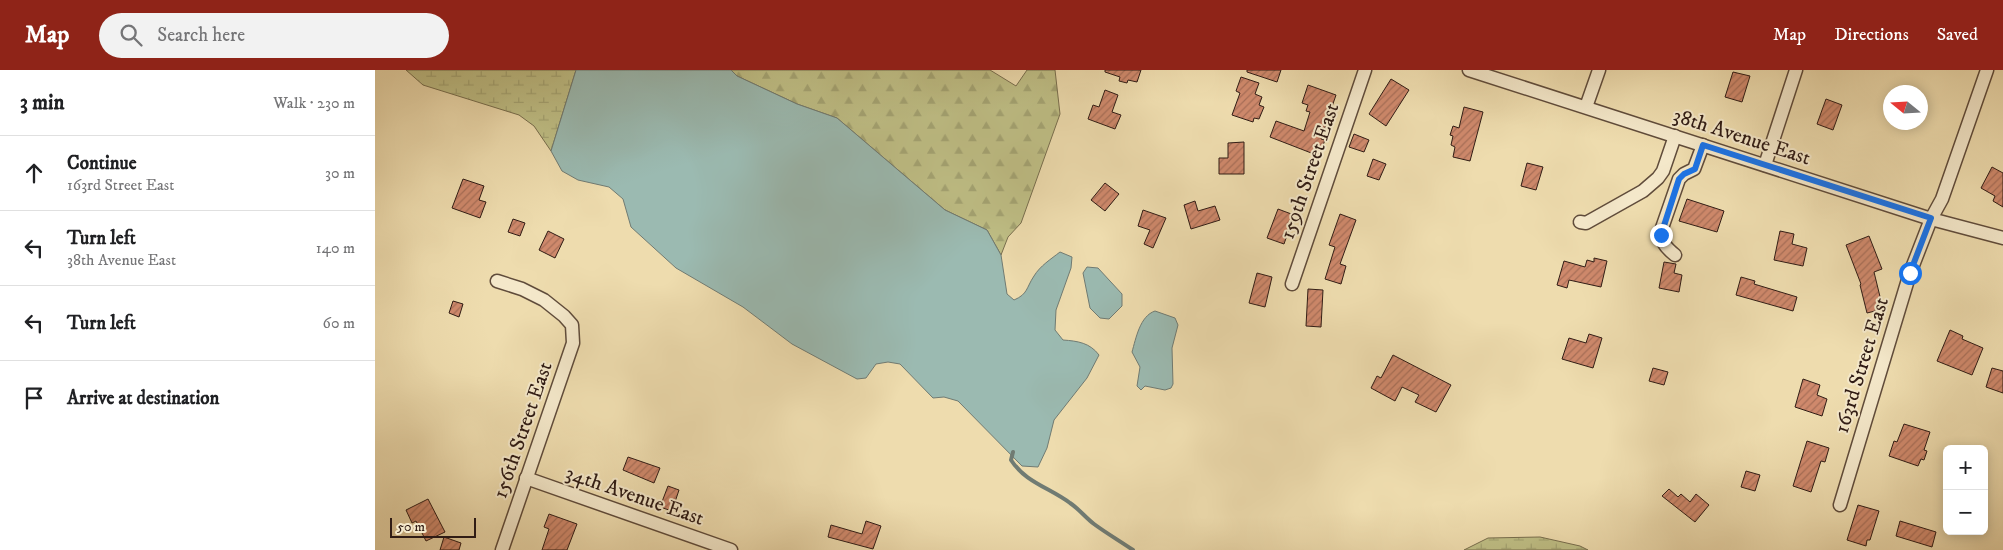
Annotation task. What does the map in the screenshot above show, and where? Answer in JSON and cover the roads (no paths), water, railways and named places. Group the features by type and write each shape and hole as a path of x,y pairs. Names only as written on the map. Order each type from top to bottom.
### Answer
{"street":[{"name":"159th Street East","path":"1292,284 1365,70"},
{"name":"38th Avenue East","path":"1469,70 1931,218 2003,238"},
{"path":"1586,107 1599,70"},
{"path":"1765,165 1797,70"},
{"name":"163rd Street East","path":"1840,505 1907,282 1931,218 1942,199 1987,70"},
{"path":"1580,222 1586,223 1643,191 1659,178 1675,136"},
{"path":"1675,255 1663,244 1661,228 1679,179 1684,174 1695,169 1703,145"},
{"name":"156th Street East","path":"497,281 523,289 544,300 570,323 573,343 502,550"},
{"name":"34th Avenue East","path":"526,478 731,550"}],"water":[{"path":"576,70 731,70 737,76 797,104 837,118 945,210 987,230 1001,255 1007,294 1014,300 1024,293 1039,269 1060,252 1072,257 1071,268 1056,310 1055,330 1063,340 1083,343 1099,355 1087,378 1054,420 1047,448 1038,467 1022,466 958,401 944,397 933,398 900,364 888,362 876,364 866,378 857,379 792,344 743,307 676,268 631,227 623,199 609,187 578,180 562,171 551,151"},
{"path":"1087,267 1098,268 1122,294 1122,306 1109,319 1100,318 1090,308 1083,273"},
{"path":"1155,311 1175,318 1178,325 1172,348 1173,384 1171,388 1165,390 1145,386 1141,390 1137,386 1140,367 1132,352 1142,322"}],"waterway":[{"path":"1013,452 1011,460 1023,474 1070,503 1094,524 1133,550"}]}
